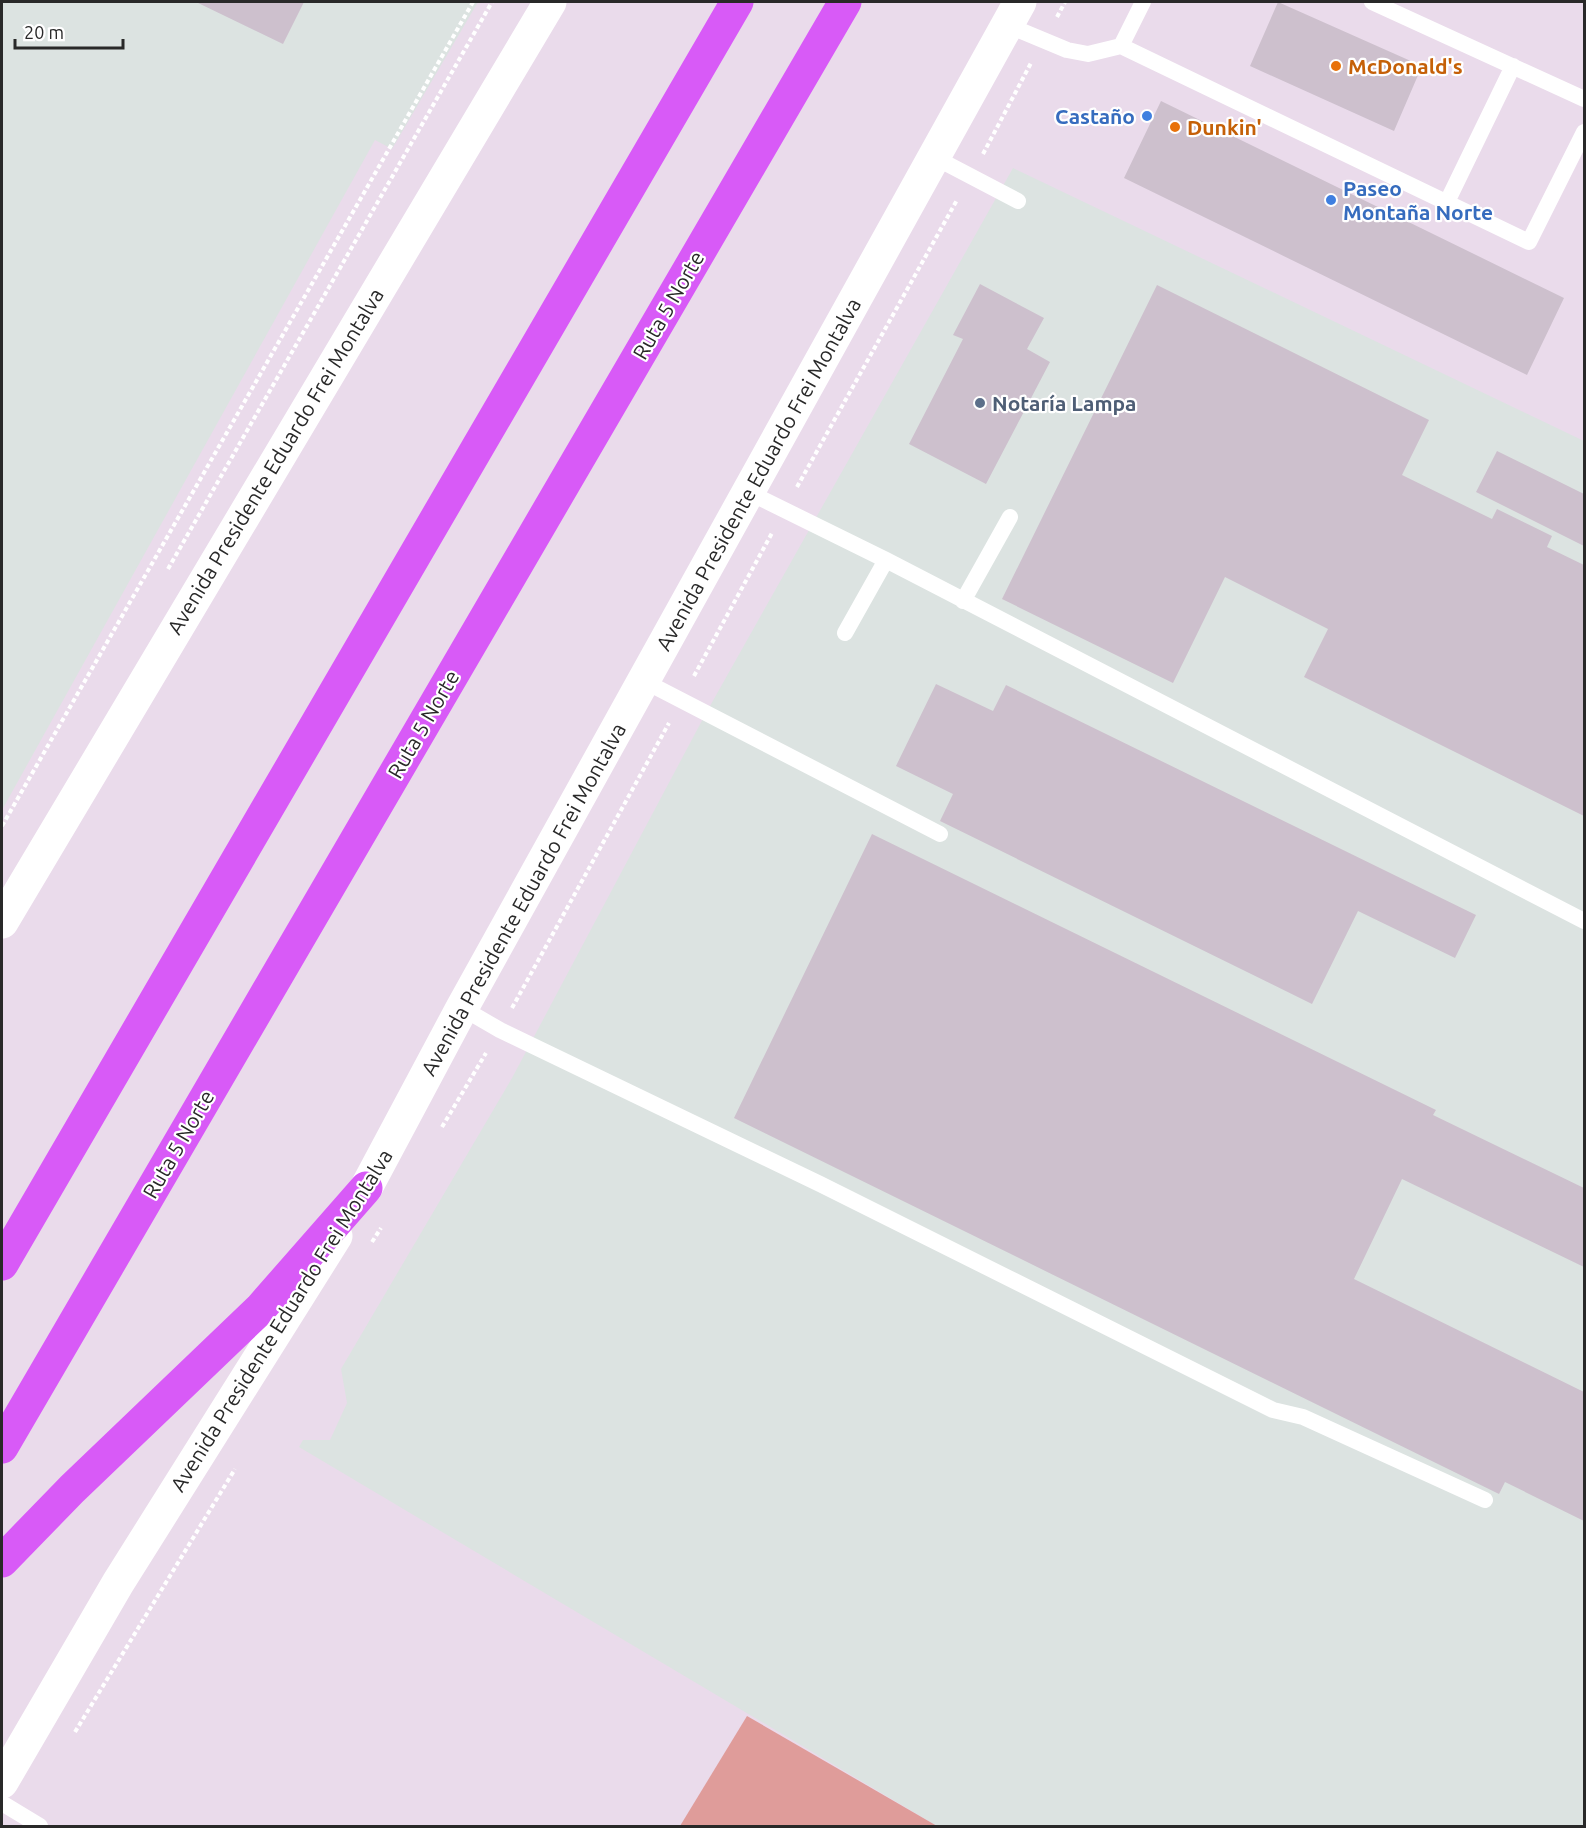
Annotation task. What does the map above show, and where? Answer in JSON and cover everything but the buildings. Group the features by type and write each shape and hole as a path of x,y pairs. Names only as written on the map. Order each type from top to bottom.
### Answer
{"highway":[{"path":"2,1264 737,2"},
{"name":"Ruta 5 Norte","path":"2,1448 845,2"},
{"path":"2,1561 72,1489 245,1324 314,1250 366,1188"}],"main road":[{"name":"Avenida Presidente Eduardo Frei Montalva","path":"2,922 550,2"},
{"name":"Avenida Presidente Eduardo Frei Montalva","path":"2,1782 118,1583 366,1188 462,1008 1014,13"}],"lane":[{"path":"1121,46 1143,2"},
{"path":"1372,2 1584,99"},
{"path":"1014,13 1067,50 1088,54 1121,46 1529,242 1584,132"},
{"path":"1447,202 1513,66"},
{"path":"934,157 1018,201"},
{"path":"748,492 886,560 1584,921"},
{"path":"963,601 1010,517"},
{"path":"845,633 886,560"},
{"path":"644,681 940,834"},
{"path":"462,1008 500,1030 820,1184 1231,1390 1273,1410 1303,1417 1485,1500"},
{"path":"2,1803 40,1827"}],"path":[{"path":"2,826 473,2"},
{"path":"167,571 492,2"}],"shaded area":[{"path":"2,2 478,2 392,149 375,140 2,810"},
{"path":"1013,168 1584,441 1584,1826 937,1826 299,1447 303,1440 330,1440 347,1403 341,1369 512,1078 706,713"},
{"path":"747,1716 937,1826 680,1826"}],"place":[{"name":"McDonald's","path":"1336,66"},
{"name":"Castaño","path":"1147,116"},
{"name":"Dunkin'","path":"1175,127"},
{"name":"Paseo Montaña Norte","path":"1331,200"},
{"name":"Notaría Lampa","path":"980,403"}]}
